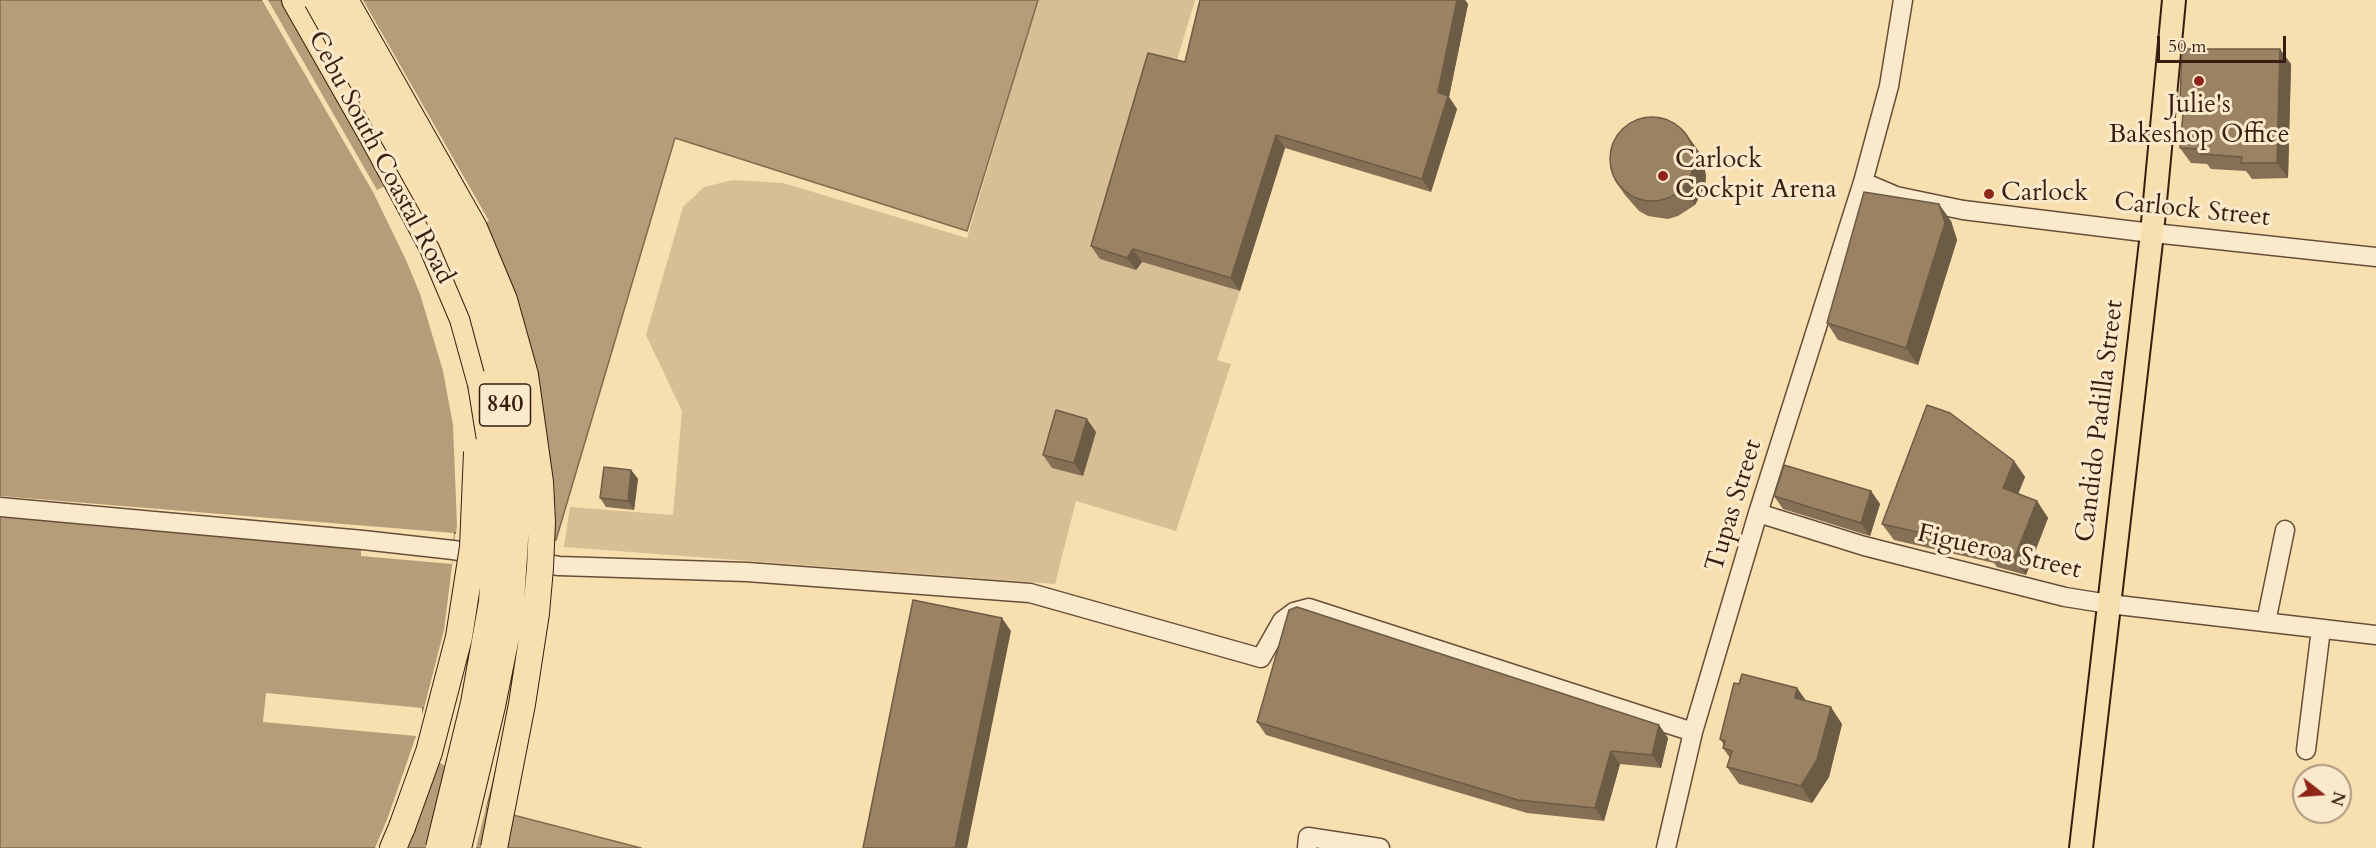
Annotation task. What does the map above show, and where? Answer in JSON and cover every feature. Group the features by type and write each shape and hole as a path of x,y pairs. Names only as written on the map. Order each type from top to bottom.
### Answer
{"highway":[{"name":"Cebu South Coastal Road","path":"295,0 374,136 432,246 463,319 479,377 492,452 497,522 492,602 474,703 439,848"},
{"name":"Cebu South Coastal Road","path":"318,0 451,238 482,312 500,379 514,453 516,525 510,617 492,706 458,848"},
{"path":"345,0 474,228 504,300 525,375 540,482 542,522 540,568 536,613 522,704 494,848"},
{"path":"393,848 429,752 459,637 473,547 476,511 479,377"}],"main road":[{"name":"Candido Padilla Street","path":"2081,848 2152,233 2174,0"}],"street":[{"name":"Tupas Street","path":"1666,848 1693,732 1758,513 1863,182 1889,86 1903,0"},
{"name":"Carlock Street","path":"1863,182 1896,196 1963,210 2376,257"},
{"path":"0,507 363,540 453,550 559,566 747,572 1030,593 1262,658 1282,621 1294,612 1309,608 1693,732"},
{"name":"Figueroa Street","path":"1758,513 1864,546 2065,597 2376,635"},
{"path":"2266,622 2285,530"},
{"path":"2306,750 2321,629"},
{"path":"1307,842 1380,848"}],"shaded area":[{"path":"0,0 1038,0 967,231 675,138 556,540 454,533 452,564 546,576 516,713 423,708 416,736 506,746 486,808 641,848 0,848"},
{"path":"1038,0 1195,0 1174,70 1142,262 1240,291 1217,360 1231,364 1176,531 1076,501 1055,584 564,547 570,507 673,515 682,411 646,335 683,207 704,187 733,180 783,183 967,238"}],"pier":[{"path":"262,0 268,0 377,190 387,185 283,0 363,0 489,221 461,233 526,438 531,541 457,536 455,562 529,570 526,617 508,715 425,711 420,734 502,742 476,848 427,848 446,766 438,762 405,848 375,848 416,736 263,722 266,693 422,708 422,716 444,630 457,525 453,425 443,371 420,294 373,192"},
{"path":"0,496 454,533 452,564 361,556 361,547 0,513"}],"building":[{"path":"1200,0 1457,0 1438,92 1448,96 1422,179 1276,135 1231,278 1133,249 1127,258 1091,246 1148,53 1185,62"},
{"path":"2182,49 2280,49 2277,163 2241,163 2242,157 2201,154 2201,149 2180,148 2184,102 2180,102"},
{"name":"Carlock Cockpit Arena","path":"1652,117 1668,120 1682,129 1691,143 1694,159 1691,175 1682,189 1668,198 1652,201 1636,198 1622,189 1613,175 1610,159 1613,143 1622,129 1636,120"},
{"path":"1864,192 1939,204 1945,223 1906,348 1827,323"},
{"path":"1927,405 1950,413 2014,461 2003,488 2037,501 2014,559 1986,551 1987,548 1882,524"},
{"path":"1056,410 1087,419 1074,463 1043,455"},
{"path":"1784,465 1871,491 1861,523 1774,496"},
{"path":"604,467 631,470 628,501 600,498"},
{"path":"913,600 1002,618 955,848 863,848"},
{"path":"1297,607 1659,725 1652,755 1611,751 1595,808 1518,800 1257,722 1289,610"},
{"path":"1742,674 1797,688 1795,698 1831,707 1817,760 1801,786 1727,767 1732,751 1723,748 1725,741 1720,739 1734,683 1739,684"}],"place":[{"name":"Julie's Bakeshop Office","path":"2199,81"},
{"name":"Carlock Cockpit Arena","path":"1663,176"},
{"name":"Carlock","path":"1989,194"}]}
